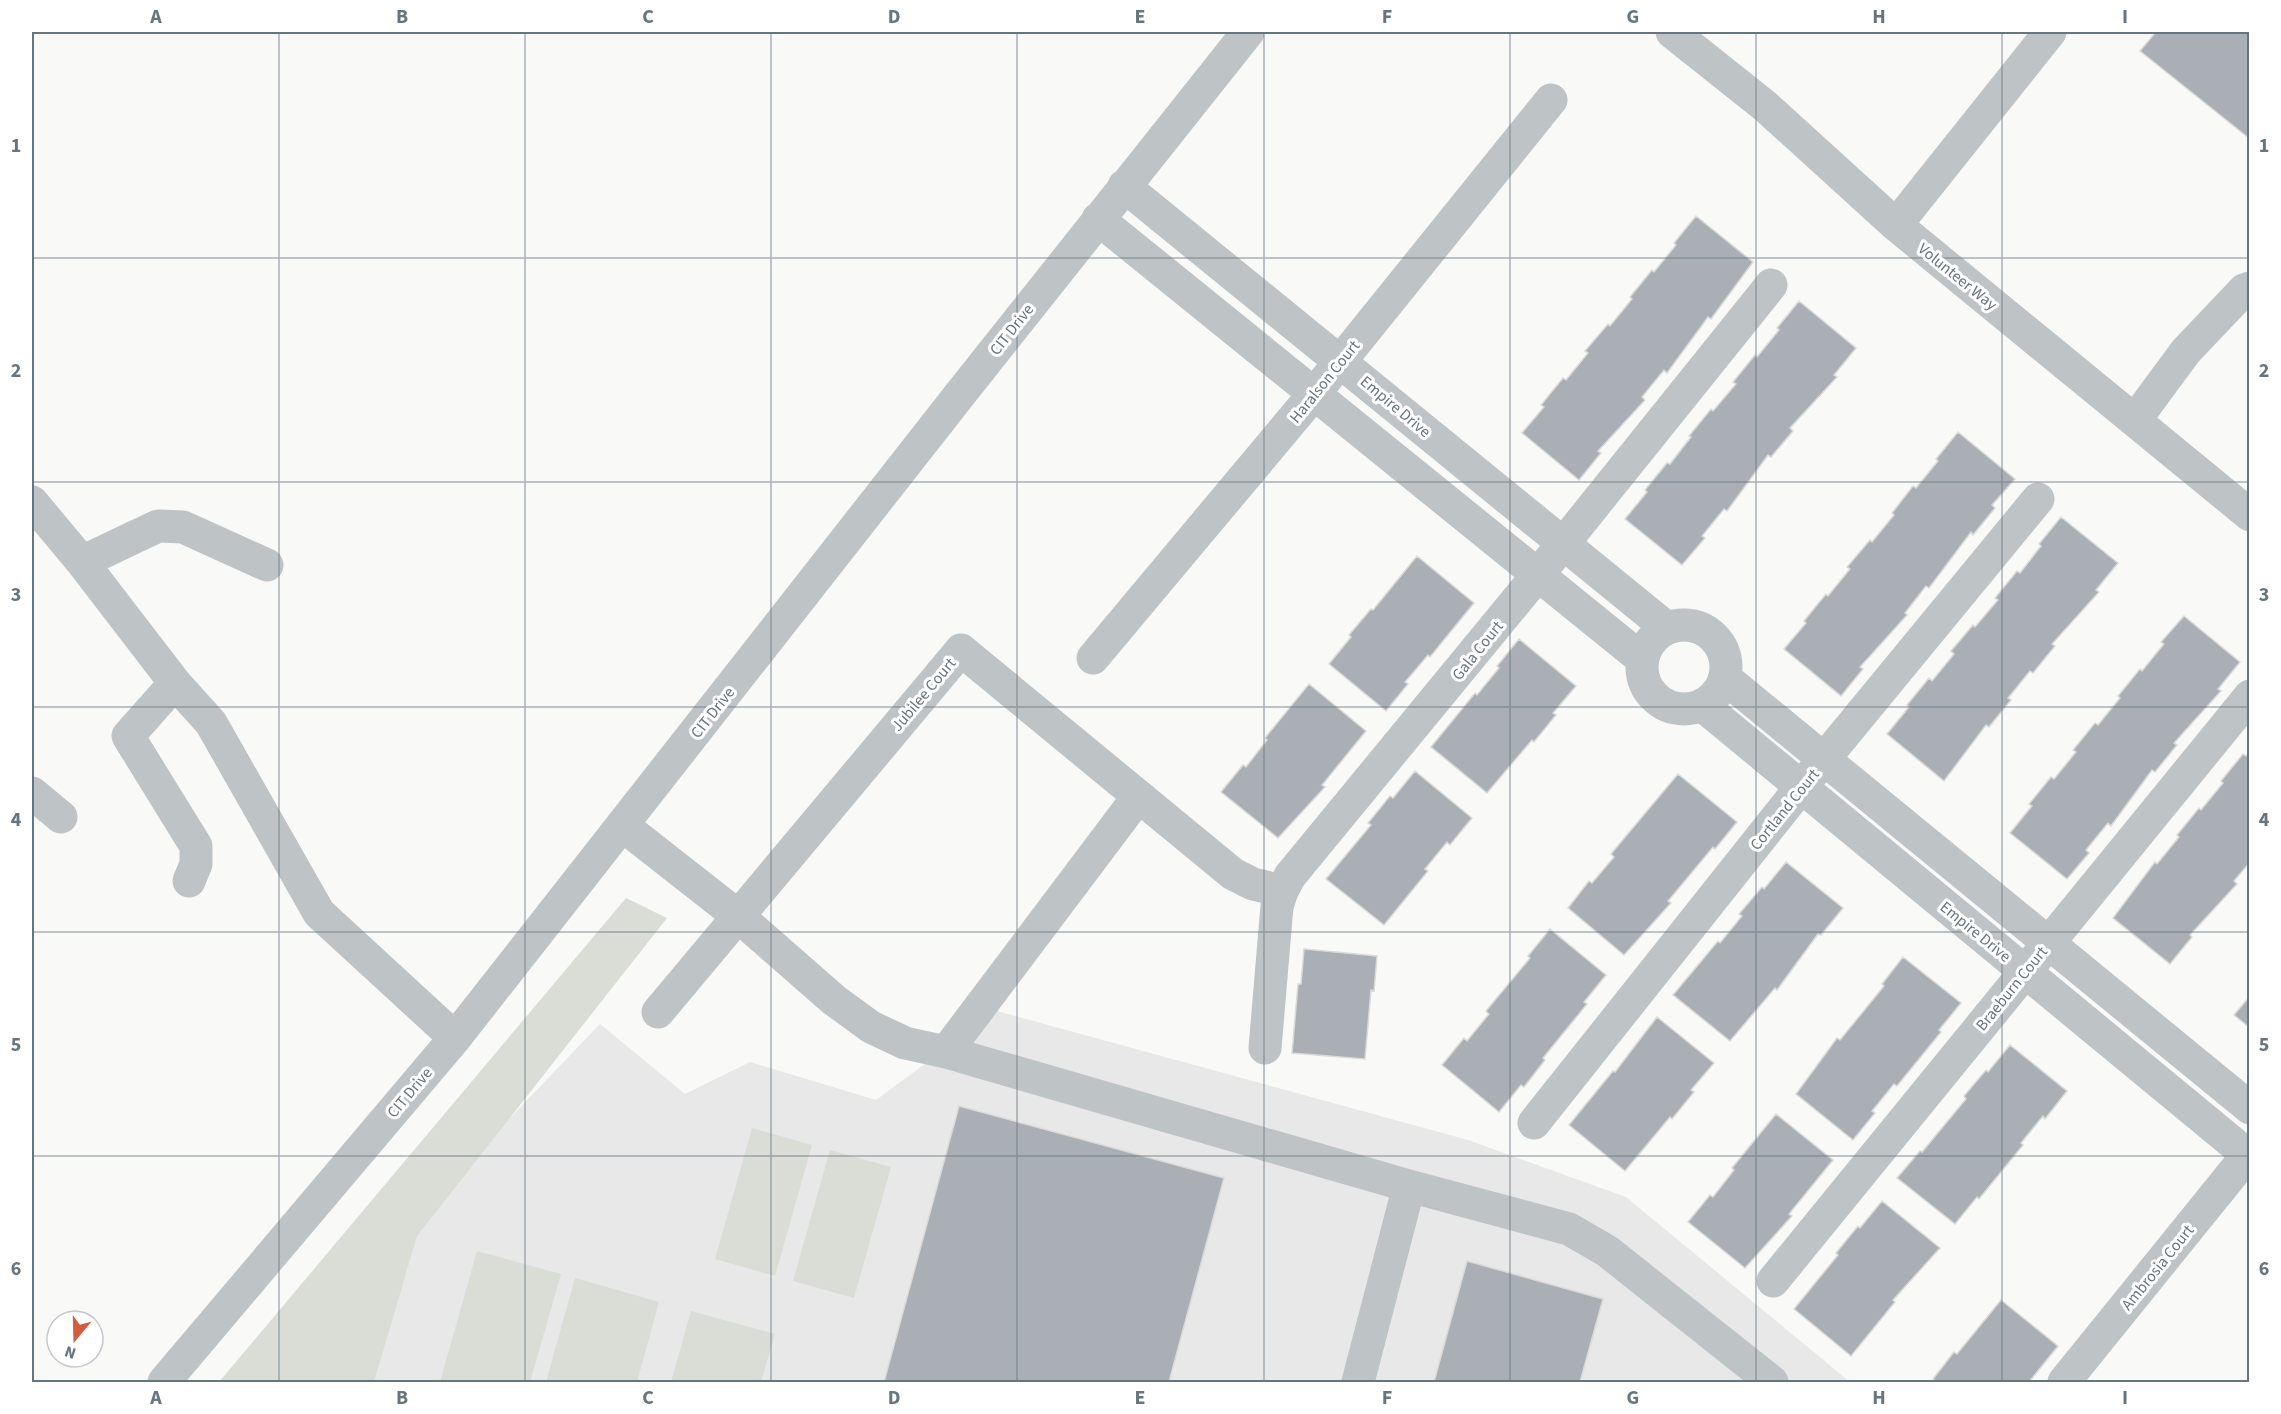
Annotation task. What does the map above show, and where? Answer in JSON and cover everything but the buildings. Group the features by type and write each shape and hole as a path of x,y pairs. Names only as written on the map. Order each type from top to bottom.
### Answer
{"street":[{"name":"CIT Drive","path":"164,1383 455,1038 1124,186 1248,32"},
{"name":"Volunteer Way","path":"1672,32 1765,106 1896,225 2250,515"},
{"path":"1896,225 2050,32"},
{"name":"Haralson Court","path":"1093,658 1314,393 1551,100"},
{"name":"Empire Drive","path":"1124,186 1666,628"},
{"path":"1098,219 1642,659"},
{"name":"Gala Court","path":"1265,1048 1277,906 1290,876 1538,575 1771,285"},
{"path":"2134,420 2186,351 2244,290 2250,288"},
{"name":"Cortland Court","path":"1534,1123 1801,787 2038,498"},
{"path":"32,502 82,562 175,683 212,723 320,912 455,1038"},
{"path":"82,562 158,526 183,527 267,565"},
{"path":"1680,625 1693,626 1706,631 1716,639 1723,651 1726,664 1725,678 1718,691 1708,702 1695,708 1681,709 1667,705 1655,697 1646,686 1642,672 1642,659 1647,646 1666,628 1680,625"},
{"name":"Jubilee Court","path":"658,1012 961,650 1233,874 1253,884 1282,891"},
{"path":"1725,678 2250,1108"},
{"path":"175,683 128,736 196,846 196,864 189,881"},
{"name":"Braeburn Court","path":"1773,1281 2250,696"},
{"name":"Empire Drive","path":"1702,705 2249,1154"},
{"path":"32,793 61,817"},
{"path":"946,1052 1138,797"},
{"path":"622,825 738,915 834,1000 871,1027 905,1043 946,1052 1409,1186 1569,1229 1607,1251 1772,1383"},
{"name":"Ambrosia Court","path":"2064,1383 2249,1154"},
{"path":"1358,1383 1409,1186"}],"shaded area":[{"path":"626,898 667,918 417,1236 374,1382 219,1382"},
{"path":"997,1011 1468,1140 1626,1197 1850,1382 257,1382 600,1024 685,1094 750,1062 876,1100"},
{"path":"752,1128 812,1145 775,1276 715,1259"},
{"path":"830,1150 891,1167 854,1298 793,1281"},
{"path":"477,1251 561,1274 530,1382 440,1382"},
{"path":"575,1278 659,1302 637,1382 546,1382"},
{"path":"691,1311 775,1334 761,1382 671,1382"}]}
